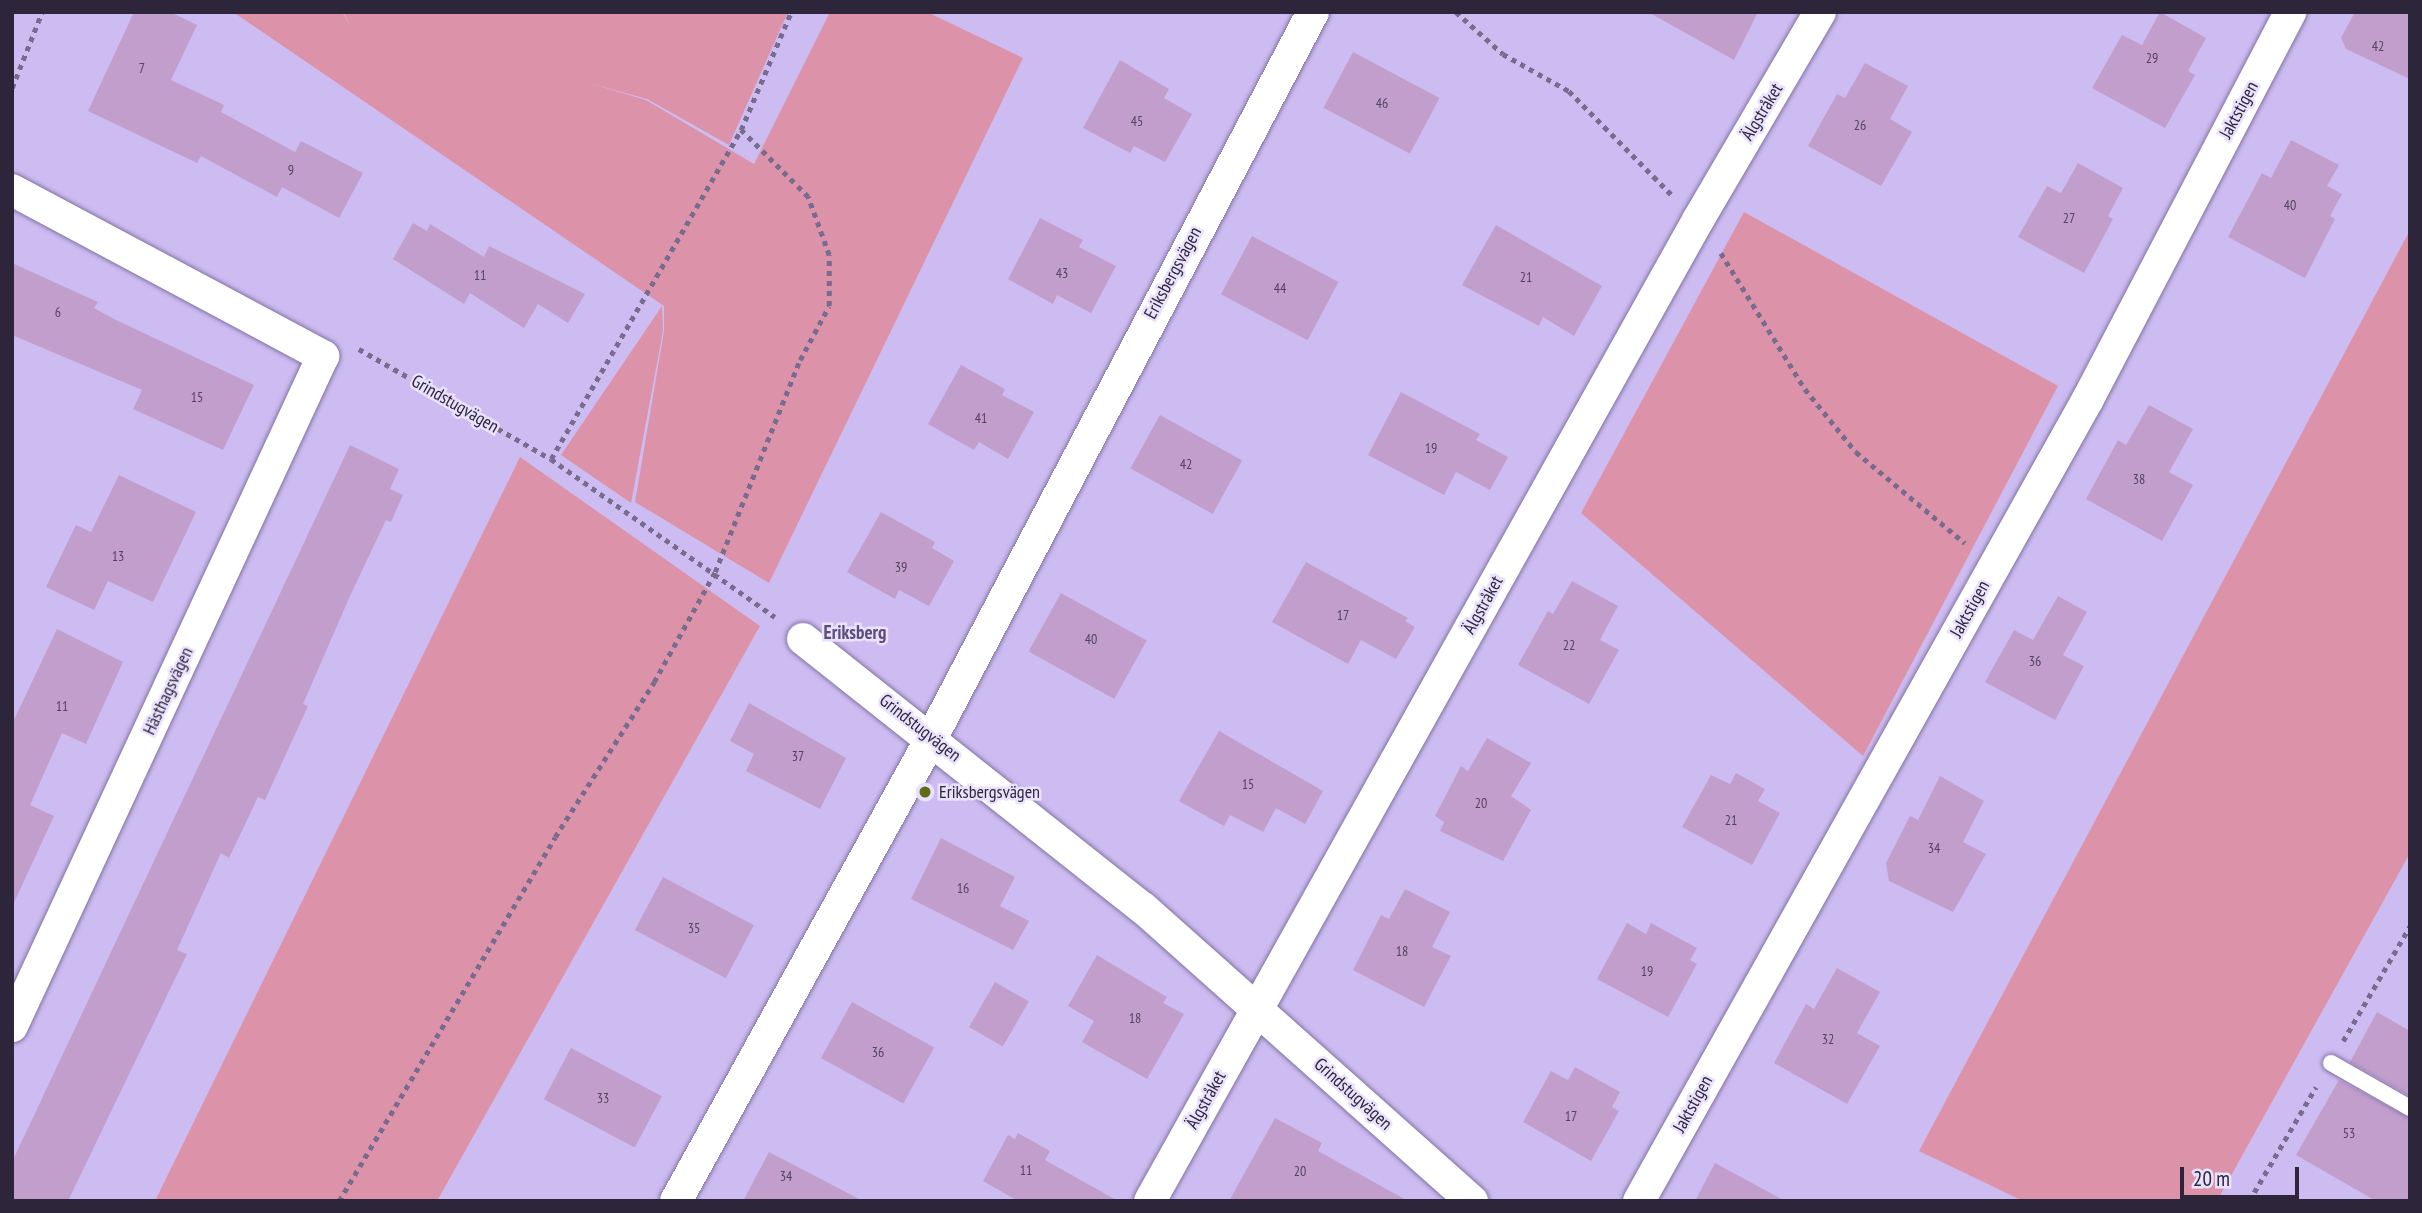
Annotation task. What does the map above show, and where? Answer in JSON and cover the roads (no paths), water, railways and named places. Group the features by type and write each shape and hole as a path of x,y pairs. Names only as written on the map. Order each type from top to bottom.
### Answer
{"street":[{"name":"Eriksbergsvägen","path":"676,1201 932,737 1313,12"},
{"name":"Älgstråket","path":"1150,1201 1698,220 1820,12"},
{"name":"Jaktstigen","path":"1639,1201 2088,399 2290,12"},
{"name":"Hästhagsvägen","path":"12,190 323,356 12,1026"},
{"name":"Grindstugvägen","path":"803,639 932,737 1143,908 1472,1201"}],"lane":[{"path":"2331,1063 2410,1108"}],"place":[{"name":"Eriksbergsvägen","path":"925,792"}],"district":[{"name":"Eriksberg","path":"855,633"}]}
